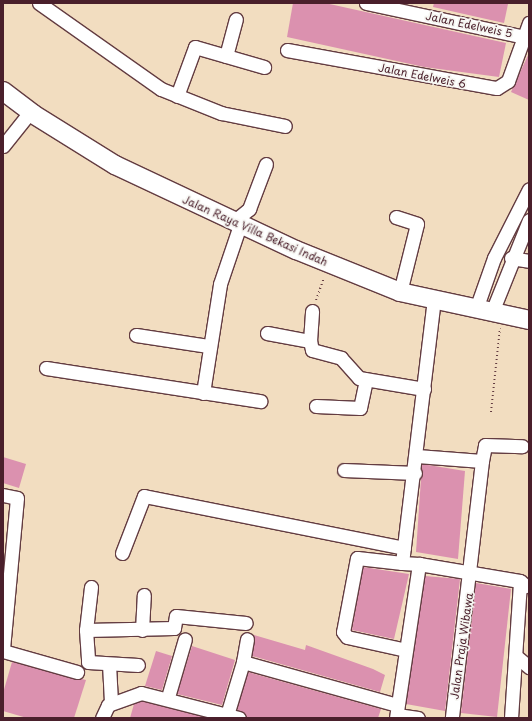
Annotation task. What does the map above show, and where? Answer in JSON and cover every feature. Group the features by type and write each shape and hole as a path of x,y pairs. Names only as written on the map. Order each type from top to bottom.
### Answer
{"main road":[{"name":"Jalan Raya Villa Bekasi Indah","path":"3,91 30,112 115,165 237,224 400,292 529,320"}],"street":[{"path":"39,3 127,68 177,96 221,114 285,126"},
{"name":"Jalan Edelweis 5","path":"366,3 526,37"},
{"path":"226,56 236,19"},
{"name":"Jalan Edelweis 6","path":"287,50 497,88 508,81 526,37 529,23"},
{"path":"177,96 195,47 264,67"},
{"path":"3,146 30,112"},
{"path":"203,392 208,346 220,284 237,224 249,209 266,164"},
{"path":"490,312 494,258 529,189"},
{"path":"396,217 417,224 400,292"},
{"path":"490,312 511,258 529,220"},
{"path":"511,258 529,261"},
{"path":"402,563 415,473 434,300"},
{"path":"312,311 310,341 312,350 336,355 359,378 424,389"},
{"path":"267,333 310,341"},
{"path":"136,335 208,346"},
{"path":"46,368 260,401"},
{"path":"316,406 360,408 366,380"},
{"name":"Jalan Praja Wibawa","path":"452,718 471,574 482,461 485,445 522,446"},
{"path":"417,456 482,461"},
{"path":"344,470 415,473"},
{"path":"3,495 17,498 8,536 3,650 77,672"},
{"path":"122,553 144,496 404,548"},
{"path":"406,650 347,637 343,632 357,558 419,564 525,585 511,718"},
{"path":"397,713 419,564"},
{"path":"91,587 86,630 88,662 138,665"},
{"path":"142,630 144,594"},
{"path":"86,630 142,630 174,628 176,616 246,623"},
{"path":"111,703 141,693 168,697 233,716 248,638"},
{"path":"168,697 185,639"},
{"path":"517,657 529,667"},
{"path":"243,662 397,713 418,718"},
{"path":"102,718 111,703 109,664"}],"path":[{"path":"312,311 329,263"},
{"path":"490,312 491,412"}],"building":[{"path":"293,3 325,3 506,43 499,77 424,67 287,37"},
{"path":"434,3 508,4 504,23 433,7"},
{"path":"529,53 529,100 511,92"},
{"path":"3,457 26,464 19,488 3,483"},
{"path":"422,464 465,471 458,559 416,552"},
{"path":"363,567 409,574 394,639 352,630"},
{"path":"425,576 460,579 445,711 406,704"},
{"path":"476,583 511,589 497,717 461,713"},
{"path":"254,635 305,650 306,645 373,669 385,675 380,692 252,656"},
{"path":"192,646 235,660 222,705 177,694"},
{"path":"156,651 172,656 162,690 145,686"},
{"path":"12,662 86,680 74,718 27,718 3,711 3,693"},
{"path":"248,672 381,709 378,718 247,718 237,709"},
{"path":"141,701 207,718 130,718 134,704"}]}
